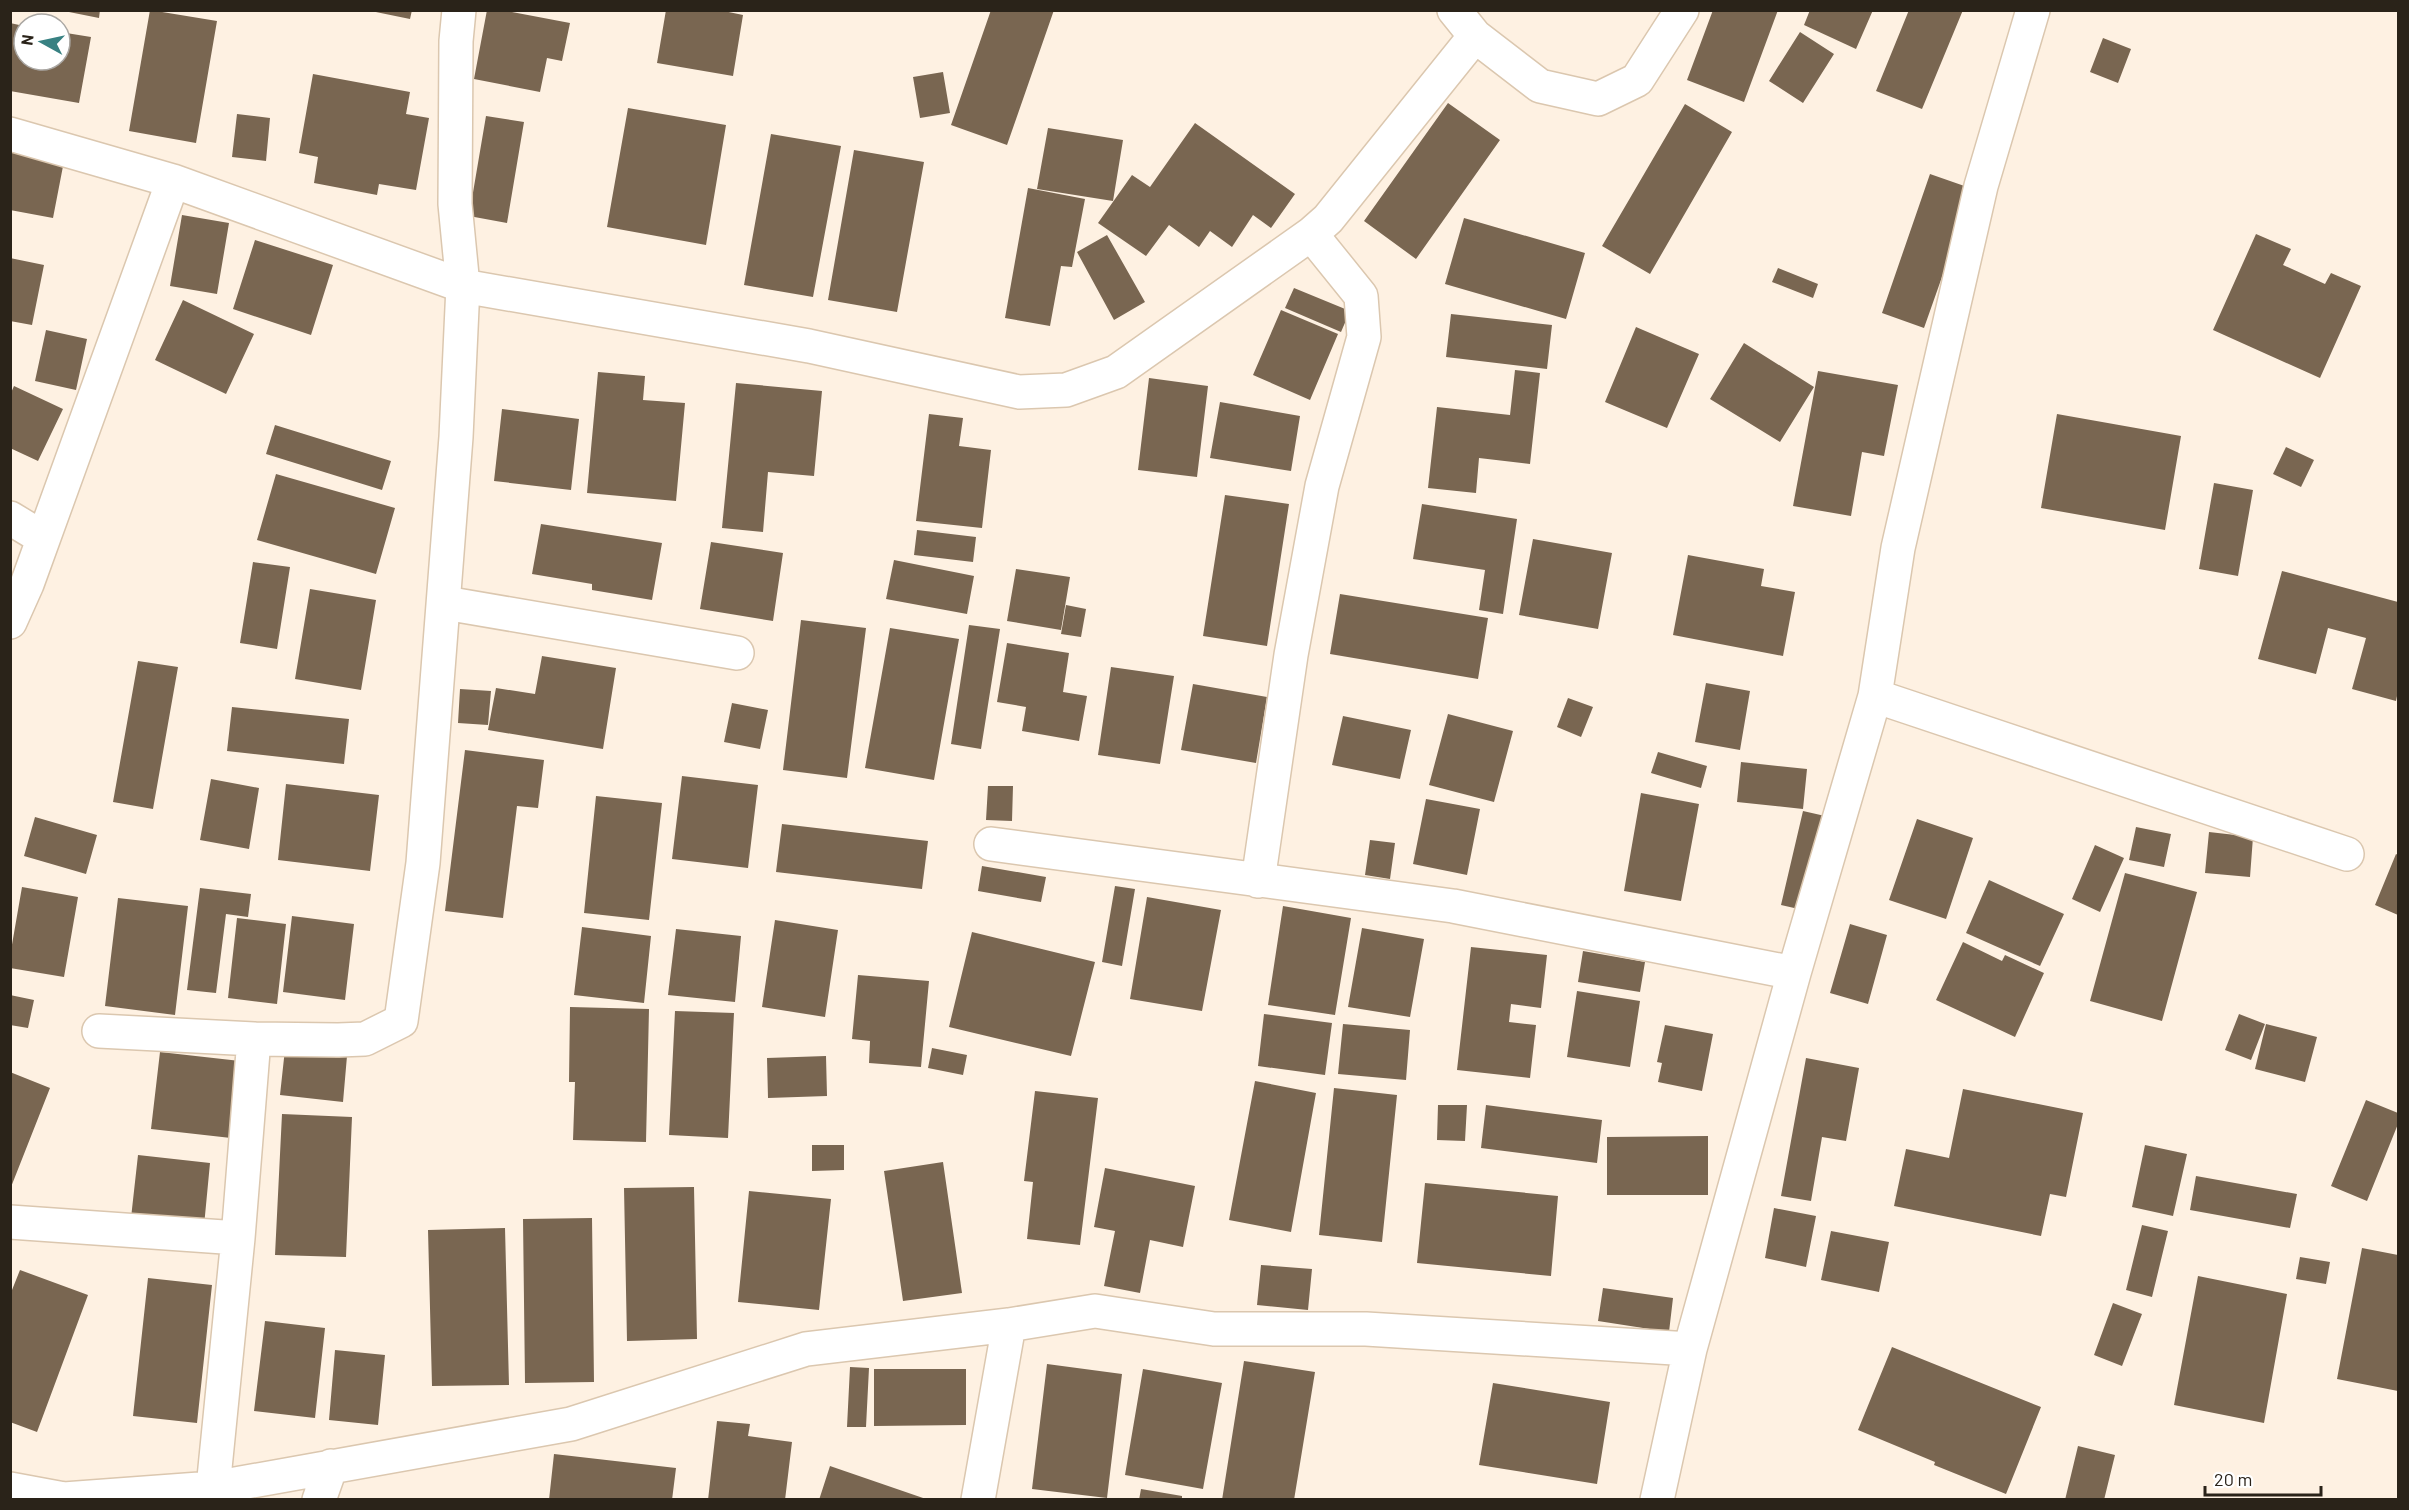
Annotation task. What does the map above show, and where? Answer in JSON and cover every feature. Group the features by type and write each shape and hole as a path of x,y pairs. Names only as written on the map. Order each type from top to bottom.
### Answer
{"street":[{"path":"99,1031 254,1039 365,1039 401,1021 423,863 445,603 456,437 463,286 455,204 456,41 459,10"},
{"path":"1454,10 1475,36 1540,86 1598,99 1637,80 1682,10"},
{"path":"1657,1500 1690,1349 1794,973 1875,696 1898,548 1916,466 1981,186 2033,10"},
{"path":"10,134 173,181 463,286 809,346 1019,392 1066,390 1116,372 1311,234 1328,219 1475,36"},
{"path":"10,622 43,538 173,181"},
{"path":"1258,880 1292,655 1322,486 1364,338 1361,296 1311,234"},
{"path":"10,518 43,538"},
{"path":"445,603 737,653"},
{"path":"1875,696 2347,854"},
{"path":"991,844 1453,906 1794,973"},
{"path":"213,1488 238,1238 254,1039"},
{"path":"10,1222 238,1238"},
{"path":"10,1489 64,1498 213,1488 571,1424 806,1349 1009,1325 1095,1311 1214,1329 1366,1329 1690,1349"},
{"path":"978,1500 1009,1325"},
{"path":"320,1500 331,1466"}],"building":[{"path":"59,10 100,10 99,18"},
{"path":"150,10 217,21 196,143 129,131"},
{"path":"366,10 412,10 410,19"},
{"path":"487,10 502,10 570,23 562,61 547,58 540,92 474,79"},
{"path":"666,10 719,10 743,15 733,76 657,63"},
{"path":"991,10 1054,10 1007,145 951,125"},
{"path":"1713,10 1778,10 1744,102 1687,80"},
{"path":"1810,10 1873,10 1856,49 1804,25"},
{"path":"1909,10 1963,10 1922,109 1876,91"},
{"path":"10,23 12,23 12,72 72,72 72,34 91,37 79,103 10,91"},
{"path":"1800,32 1834,54 1803,103 1769,81"},
{"path":"2103,38 2131,49 2118,83 2090,72"},
{"path":"943,72 950,113 920,118 913,77"},
{"path":"313,74 410,92 406,114 429,118 416,190 379,184 377,195 314,183 318,157 299,153"},
{"path":"1448,103 1500,140 1416,259 1364,221"},
{"path":"1685,104 1732,132 1650,274 1602,246"},
{"path":"628,108 726,125 706,245 607,227"},
{"path":"237,114 270,118 266,161 232,157"},
{"path":"486,116 524,122 507,223 469,216"},
{"path":"1195,123 1295,194 1271,228 1253,215 1232,247 1210,231 1199,247 1169,225 1146,256 1098,223 1132,175 1150,187"},
{"path":"1048,128 1123,140 1113,201 1037,189"},
{"path":"771,134 841,146 813,297 744,285"},
{"path":"10,150 64,161 53,218 10,210"},
{"path":"854,150 924,162 897,312 828,300"},
{"path":"1930,174 1973,189 1924,328 1882,313"},
{"path":"1028,188 1085,199 1072,267 1061,266 1050,326 1005,318"},
{"path":"182,215 229,223 217,294 170,286"},
{"path":"1464,218 1585,253 1566,319 1445,284"},
{"path":"2256,234 2291,249 2283,265 2325,284 2331,273 2361,286 2320,378 2213,330"},
{"path":"1107,235 1145,302 1114,320 1077,252"},
{"path":"255,240 333,265 311,335 233,309"},
{"path":"10,258 44,265 32,325 10,321"},
{"path":"1778,268 1818,284 1813,298 1772,282"},
{"path":"1294,288 1350,311 1341,332 1285,308"},
{"path":"183,300 254,334 226,394 155,360"},
{"path":"1281,310 1338,334 1310,400 1253,375"},
{"path":"1451,314 1552,325 1547,369 1446,357"},
{"path":"1636,327 1699,354 1667,428 1605,402"},
{"path":"46,330 87,339 76,390 35,381"},
{"path":"1744,343 1814,387 1780,442 1710,399"},
{"path":"1515,370 1540,373 1530,464 1479,458 1476,493 1428,488 1437,407 1510,415"},
{"path":"1818,371 1898,385 1884,456 1862,452 1851,516 1793,506"},
{"path":"598,372 645,376 643,400 685,403 676,501 587,493"},
{"path":"1149,378 1208,386 1197,477 1138,470"},
{"path":"736,383 822,391 814,476 768,472 763,532 722,528"},
{"path":"14,386 63,409 38,461 10,448 10,395"},
{"path":"1220,402 1300,416 1291,471 1210,458"},
{"path":"502,409 579,419 571,490 494,481"},
{"path":"929,414 963,418 959,446 991,450 982,528 916,521"},
{"path":"2057,414 2181,436 2165,530 2041,508"},
{"path":"275,425 391,461 382,490 266,454"},
{"path":"2286,447 2314,460 2301,487 2273,474"},
{"path":"276,474 395,508 376,574 257,540"},
{"path":"2214,483 2253,490 2238,576 2199,569"},
{"path":"1225,495 1289,504 1267,646 1203,636"},
{"path":"1422,504 1517,519 1503,614 1479,610 1485,570 1413,559"},
{"path":"541,524 662,543 652,600 592,590 592,584 532,574"},
{"path":"917,530 976,537 973,562 914,555"},
{"path":"1533,539 1612,553 1598,629 1519,615"},
{"path":"711,542 783,553 773,621 700,609"},
{"path":"1688,555 1764,569 1761,586 1795,592 1783,656 1673,635"},
{"path":"894,560 974,576 967,614 886,599"},
{"path":"253,562 290,567 277,649 240,643"},
{"path":"1016,569 1070,577 1061,630 1007,621"},
{"path":"2282,571 2398,602 2396,701 2352,689 2366,638 2328,628 2316,674 2258,659"},
{"path":"310,589 376,600 361,690 295,679"},
{"path":"1340,594 1488,618 1478,679 1330,654"},
{"path":"1066,605 1086,609 1081,637 1061,634"},
{"path":"801,620 866,628 847,778 783,770"},
{"path":"969,625 1000,629 981,749 951,744"},
{"path":"890,628 959,639 934,780 865,768"},
{"path":"1007,643 1069,653 1063,692 1087,696 1079,741 1022,731 1026,707 997,702"},
{"path":"542,656 616,668 603,749 488,730 496,688 535,694"},
{"path":"138,661 178,667 153,809 113,802"},
{"path":"1111,667 1174,676 1160,764 1098,755"},
{"path":"1706,683 1750,691 1740,750 1695,742"},
{"path":"1193,684 1267,697 1256,763 1181,750"},
{"path":"460,689 491,691 488,725 458,723"},
{"path":"1568,698 1593,707 1581,737 1557,727"},
{"path":"732,703 768,710 760,749 724,742"},
{"path":"232,707 349,719 344,764 227,751"},
{"path":"1448,714 1513,731 1494,802 1429,785"},
{"path":"1343,716 1411,730 1400,779 1332,765"},
{"path":"465,750 544,760 538,808 517,806 503,918 445,911"},
{"path":"1658,752 1707,766 1701,788 1651,773"},
{"path":"1741,762 1807,769 1803,809 1737,802"},
{"path":"682,776 758,785 748,868 672,859"},
{"path":"211,779 259,788 249,849 200,840"},
{"path":"286,784 379,795 370,871 278,860"},
{"path":"988,786 1013,786 1012,821 986,820"},
{"path":"1641,793 1699,804 1681,901 1624,891"},
{"path":"596,796 662,803 649,920 584,913"},
{"path":"1426,799 1480,809 1467,875 1413,864"},
{"path":"1803,811 1825,816 1803,910 1781,905"},
{"path":"35,817 97,835 86,874 24,856"},
{"path":"1917,819 1973,838 1946,919 1889,900"},
{"path":"782,824 928,841 922,889 776,872"},
{"path":"2136,827 2171,834 2164,867 2129,860"},
{"path":"2209,832 2253,837 2250,877 2205,873"},
{"path":"1370,840 1395,843 1390,879 1365,875"},
{"path":"2095,845 2124,858 2100,912 2072,899"},
{"path":"2396,854 2398,855 2398,915 2375,905"},
{"path":"982,866 1046,877 1041,902 978,891"},
{"path":"2125,873 2197,892 2162,1021 2090,1001"},
{"path":"1989,880 2064,914 2040,966 1966,933"},
{"path":"1115,886 1135,889 1122,966 1102,962"},
{"path":"22,887 78,897 64,977 10,968"},
{"path":"200,888 251,894 248,917 226,914 216,993 187,990"},
{"path":"1147,897 1221,910 1202,1011 1130,999"},
{"path":"118,898 188,906 175,1015 105,1006"},
{"path":"1283,906 1351,918 1335,1015 1268,1005"},
{"path":"292,916 354,924 345,1000 283,992"},
{"path":"237,918 286,924 277,1004 228,998"},
{"path":"775,920 838,930 825,1017 762,1007"},
{"path":"1850,924 1887,935 1868,1004 1830,993"},
{"path":"582,927 651,936 644,1003 574,995"},
{"path":"1362,928 1424,939 1410,1017 1348,1007"},
{"path":"676,929 741,936 735,1002 668,995"},
{"path":"972,932 1095,962 1071,1056 949,1027"},
{"path":"1963,942 2002,961 2005,955 2044,973 2015,1037 1936,1000"},
{"path":"1471,947 1547,955 1541,1008 1511,1004 1509,1022 1536,1025 1530,1078 1457,1070"},
{"path":"1583,951 1645,962 1640,992 1578,982"},
{"path":"858,975 929,981 921,1067 869,1063 870,1041 852,1039"},
{"path":"1577,991 1640,1001 1630,1067 1567,1057"},
{"path":"10,995 34,1000 28,1028 10,1025"},
{"path":"570,1007 649,1009 646,1142 573,1140 575,1082 569,1082"},
{"path":"675,1011 734,1013 728,1138 669,1135"},
{"path":"1264,1014 1332,1023 1325,1075 1258,1066"},
{"path":"2239,1014 2265,1024 2251,1060 2225,1050"},
{"path":"1343,1024 1410,1030 1406,1080 1338,1074"},
{"path":"2266,1024 2317,1037 2305,1082 2255,1069"},
{"path":"1665,1025 1713,1034 1702,1091 1658,1082 1662,1063 1657,1062"},
{"path":"932,1048 967,1055 963,1075 928,1068"},
{"path":"285,1049 347,1056 343,1102 280,1095"},
{"path":"160,1052 240,1061 231,1138 151,1129"},
{"path":"826,1056 827,1096 768,1098 767,1058"},
{"path":"1806,1058 1859,1068 1846,1141 1822,1137 1811,1201 1781,1196"},
{"path":"10,1072 50,1088 11,1187 10,1187"},
{"path":"1255,1081 1316,1093 1291,1232 1229,1220"},
{"path":"1334,1088 1397,1095 1382,1242 1319,1235"},
{"path":"1963,1089 2083,1113 2066,1197 2050,1194 2041,1236 1894,1206 1906,1149 1949,1158"},
{"path":"1035,1091 1098,1098 1080,1245 1027,1239 1033,1182 1024,1181"},
{"path":"2366,1100 2398,1113 2398,1124 2367,1201 2331,1186"},
{"path":"1438,1105 1467,1105 1465,1141 1437,1140"},
{"path":"1486,1105 1602,1120 1597,1163 1481,1148"},
{"path":"282,1114 352,1117 346,1257 275,1255"},
{"path":"1708,1136 1708,1195 1607,1195 1607,1137"},
{"path":"812,1145 844,1145 844,1170 812,1171"},
{"path":"2145,1145 2187,1154 2173,1216 2132,1207"},
{"path":"138,1155 210,1163 204,1226 131,1218"},
{"path":"943,1162 962,1293 903,1301 884,1171"},
{"path":"1105,1168 1195,1186 1183,1247 1150,1240 1140,1293 1104,1286 1115,1231 1094,1227"},
{"path":"2196,1176 2297,1194 2290,1228 2190,1210"},
{"path":"1425,1183 1558,1196 1551,1276 1417,1263"},
{"path":"694,1187 697,1339 627,1341 624,1188"},
{"path":"749,1191 831,1199 819,1310 738,1302"},
{"path":"1774,1208 1816,1216 1806,1267 1765,1258"},
{"path":"592,1218 594,1382 525,1383 523,1219"},
{"path":"2142,1225 2168,1231 2152,1297 2126,1290"},
{"path":"505,1228 509,1385 432,1386 428,1230"},
{"path":"1831,1231 1889,1242 1879,1292 1821,1280"},
{"path":"2362,1248 2398,1255 2398,1391 2337,1379"},
{"path":"2300,1257 2330,1262 2326,1284 2296,1279"},
{"path":"1261,1265 1312,1269 1308,1310 1257,1305"},
{"path":"20,1270 88,1295 37,1432 10,1422 10,1295"},
{"path":"2198,1276 2287,1294 2264,1423 2174,1405"},
{"path":"148,1278 212,1285 197,1423 133,1416"},
{"path":"1603,1288 1673,1298 1669,1332 1598,1321"},
{"path":"2113,1303 2142,1314 2122,1366 2094,1355"},
{"path":"265,1321 325,1328 315,1418 254,1411"},
{"path":"1892,1347 2041,1407 2006,1494 1934,1465 1935,1462 1858,1430"},
{"path":"335,1350 385,1355 378,1425 329,1420"},
{"path":"1244,1361 1315,1372 1294,1500 1222,1500"},
{"path":"1047,1364 1122,1374 1107,1498 1032,1489"},
{"path":"850,1367 869,1368 866,1427 847,1427"},
{"path":"874,1369 966,1369 966,1425 874,1426"},
{"path":"1143,1369 1222,1383 1203,1489 1125,1475"},
{"path":"1493,1383 1610,1402 1597,1484 1479,1465"},
{"path":"717,1421 750,1424 748,1436 792,1442 785,1500 708,1500"},
{"path":"2078,1446 2115,1455 2104,1500 2065,1500"},
{"path":"554,1454 676,1468 672,1500 549,1500"},
{"path":"830,1466 926,1499 926,1500 819,1500"},
{"path":"1141,1489 1182,1496 1182,1500 1139,1500"}]}
